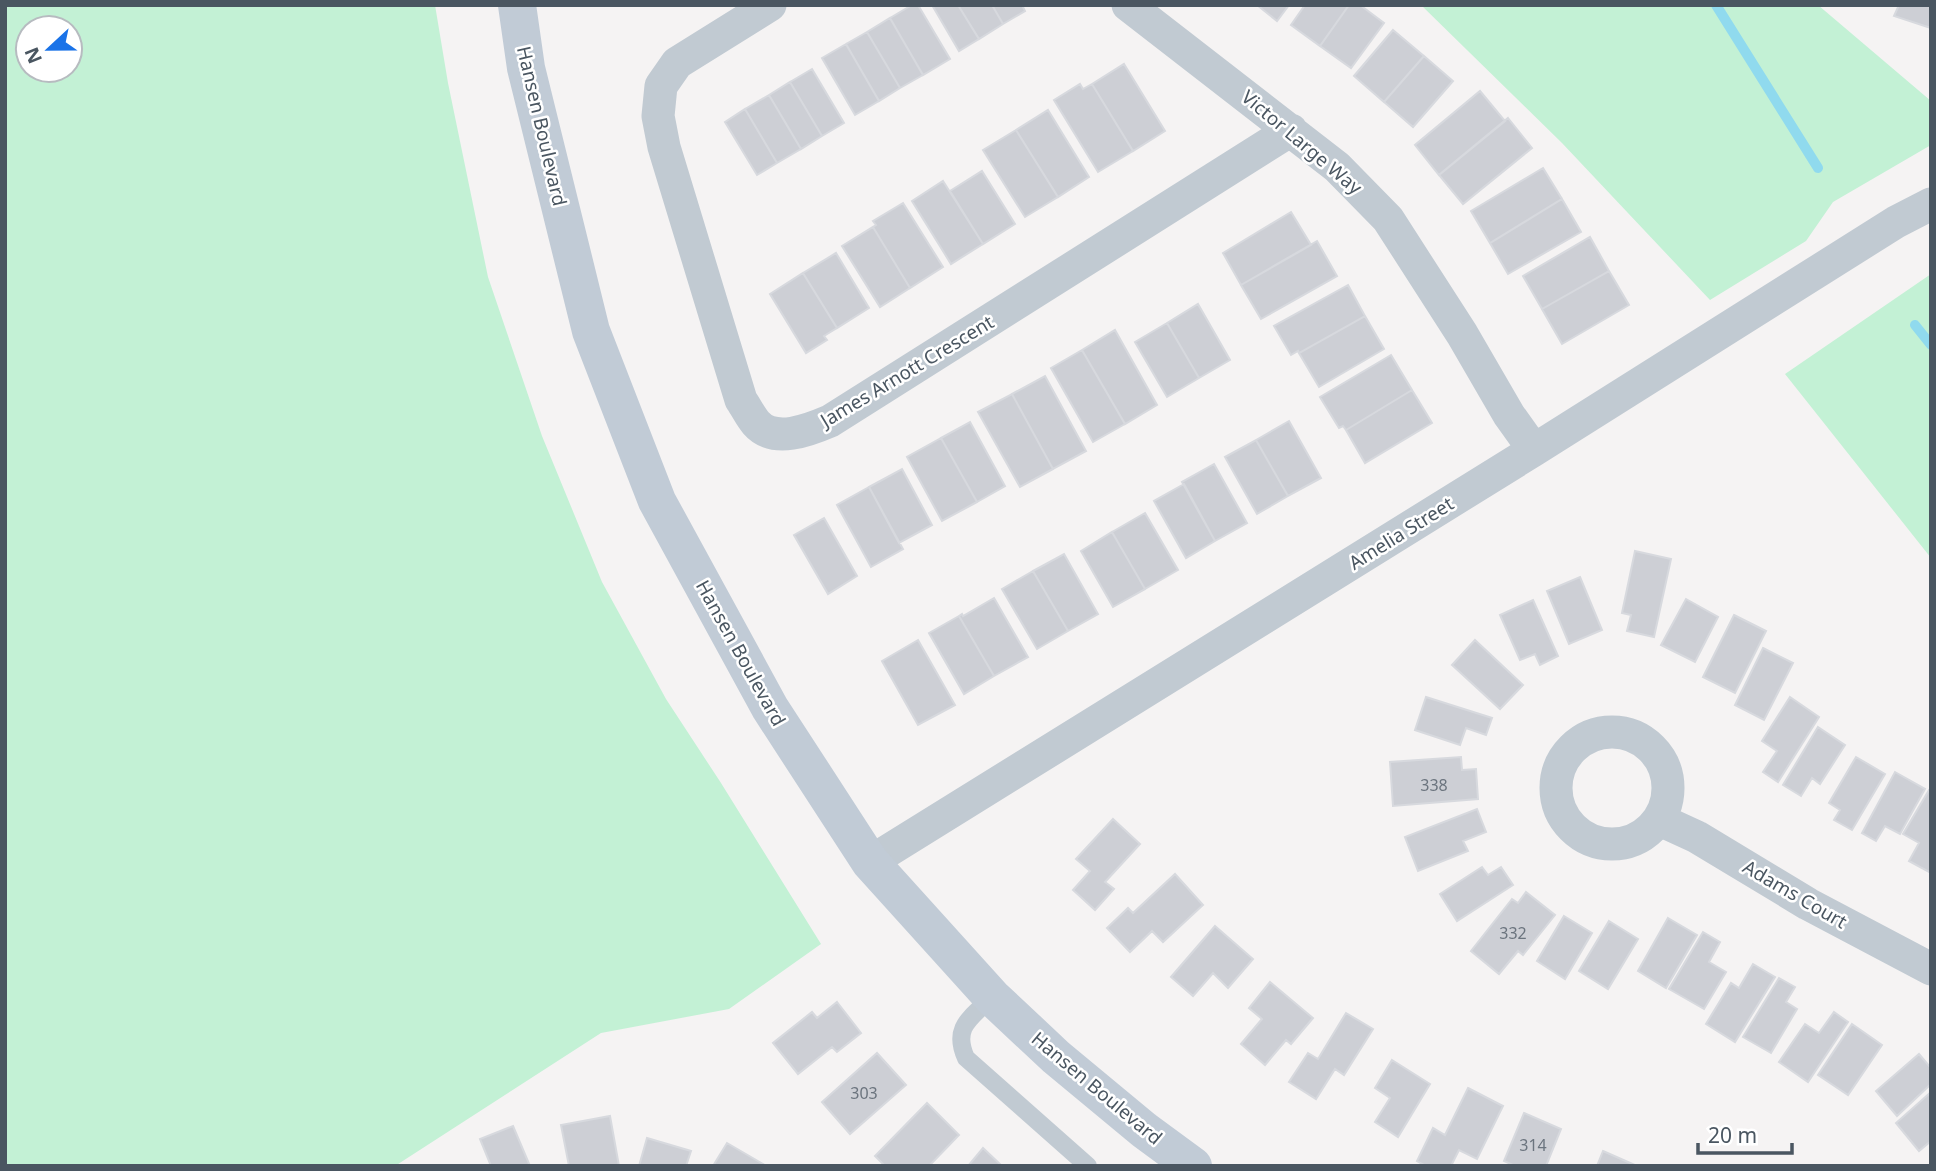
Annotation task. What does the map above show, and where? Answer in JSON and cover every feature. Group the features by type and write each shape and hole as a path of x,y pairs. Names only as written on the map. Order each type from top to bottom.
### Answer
{"street":[{"name":"Hansen Boulevard","path":"517,5 526,68 591,331 657,501 770,708 870,862 992,997 1056,1057 1193,1166"},
{"name":"James Arnott Crescent","path":"770,5 677,62 661,86 658,116 664,147 741,400 757,425 771,432 800,433 830,421 1291,130"},
{"name":"Victor Large Way","path":"1128,5 1337,167 1388,219 1462,334 1509,415 1534,450"},
{"name":"Amelia Street","path":"870,862 1896,222 1931,204"},
{"name":"Adams Court","path":"1660,820 1697,837 1808,904 1931,970"}],"lane":[{"path":"992,997 961,1029 960,1044 966,1058 1088,1166"}],"green space":[{"path":"5,5 435,5 448,83 488,277 542,436 602,582 666,699 821,944 729,1009 601,1033 395,1166 5,1166"},
{"path":"1421,5 1818,5 1931,101 1931,145 1833,202 1806,241 1710,300 1562,143"},
{"path":"1931,274 1931,558 1785,374"}],"building":[{"path":"912,5 918,5 950,59 923,75 890,18"},
{"path":"932,5 958,5 979,39 959,51"},
{"path":"958,5 992,5 1003,24 979,39"},
{"path":"992,5 1022,5 1025,11 1003,24"},
{"path":"1257,5 1289,5 1277,21"},
{"path":"1305,5 1349,5 1320,46 1291,25"},
{"path":"1349,5 1360,5 1384,23 1351,68 1320,46"},
{"path":"1899,5 1931,5 1931,28 1894,16"},
{"path":"890,18 923,75 900,88 867,32"},
{"path":"1393,30 1424,56 1384,102 1354,76"},
{"path":"867,32 900,88 879,101 846,44"},
{"path":"846,44 879,101 855,115 822,58"},
{"path":"1424,56 1453,81 1413,127 1384,102"},
{"path":"1124,64 1165,131 1133,151 1092,84"},
{"path":"812,69 844,123 822,136 790,82"},
{"path":"790,82 822,136 801,149 769,95"},
{"path":"1080,84 1083,89 1092,84 1133,151 1098,172 1054,100"},
{"path":"1480,91 1505,121 1439,175 1415,145"},
{"path":"769,95 801,149 777,163 745,109"},
{"path":"745,109 777,163 757,175 725,122"},
{"path":"1048,110 1089,177 1058,197 1016,130"},
{"path":"1508,118 1532,148 1463,204 1439,175"},
{"path":"1016,130 1058,197 1025,217 983,150"},
{"path":"1543,168 1562,199 1490,243 1471,211"},
{"path":"982,171 1015,224 983,244 950,191"},
{"path":"943,181 983,244 951,264 912,201"},
{"path":"1562,199 1581,232 1508,274 1490,243"},
{"path":"903,203 943,267 910,288 873,227 876,225 873,221"},
{"path":"1291,212 1311,245 1241,285 1223,253"},
{"path":"873,227 910,288 880,307 842,246"},
{"path":"1590,237 1609,271 1542,309 1523,276"},
{"path":"1317,241 1337,276 1261,319 1241,285"},
{"path":"836,253 869,308 837,328 803,273"},
{"path":"1609,271 1629,305 1562,344 1542,309"},
{"path":"803,273 837,328 824,336 827,340 806,353 770,294"},
{"path":"1348,285 1365,316 1291,355 1274,326"},
{"path":"1198,304 1230,360 1199,378 1167,323"},
{"path":"1365,316 1384,349 1319,387 1299,353"},
{"path":"1167,323 1199,378 1167,397 1135,342"},
{"path":"1115,330 1157,405 1125,424 1082,350"},
{"path":"1082,350 1125,424 1093,442 1051,368"},
{"path":"1391,355 1412,390 1346,430 1343,426 1339,428 1320,397"},
{"path":"1045,376 1086,451 1053,469 1012,394"},
{"path":"1412,390 1432,423 1365,463 1346,430"},
{"path":"1012,394 1053,469 1020,487 978,412"},
{"path":"1289,421 1321,478 1288,496 1256,440"},
{"path":"970,422 1005,486 977,502 941,438"},
{"path":"941,438 977,502 942,521 907,457"},
{"path":"1256,440 1288,496 1257,514 1225,457"},
{"path":"1214,464 1247,523 1215,541 1182,482"},
{"path":"902,469 932,525 899,543 869,487"},
{"path":"1184,484 1215,541 1186,558 1154,501"},
{"path":"869,487 903,549 871,567 837,505"},
{"path":"1145,513 1178,570 1145,589 1112,532"},
{"path":"824,518 857,576 828,594 794,535"},
{"path":"1112,532 1145,589 1113,607 1081,551"},
{"path":"1635,551 1671,559 1654,637 1627,631 1631,615 1622,613"},
{"path":"1064,554 1098,614 1068,631 1033,571"},
{"path":"1033,571 1068,631 1037,649 1002,589"},
{"path":"1580,577 1602,630 1569,644 1547,591"},
{"path":"994,598 1028,657 994,676 959,616"},
{"path":"1686,599 1718,617 1695,662 1661,645"},
{"path":"1533,600 1558,656 1540,665 1535,654 1520,660 1500,615"},
{"path":"1734,615 1766,631 1735,693 1703,677"},
{"path":"959,616 994,676 964,694 929,633"},
{"path":"918,640 955,705 918,725 882,661"},
{"path":"1475,640 1523,685 1500,709 1452,665"},
{"path":"1763,648 1793,663 1764,720 1735,705"},
{"path":"1426,697 1492,718 1486,735 1466,728 1460,745 1415,730"},
{"path":"1790,697 1819,717 1778,782 1763,772 1777,751 1762,741"},
{"path":"1818,727 1845,745 1820,784 1812,778 1801,796 1783,785"},
{"path":"1461,757 1462,770 1476,769 1478,799 1393,806 1390,762"},
{"path":"1856,757 1885,774 1852,830 1834,820 1840,810 1829,803"},
{"path":"1895,772 1925,789 1900,834 1885,826 1876,841 1862,833"},
{"path":"1929,790 1929,872 1909,861 1919,843 1903,834"},
{"path":"1477,809 1486,832 1463,841 1468,851 1418,871 1405,837"},
{"path":"1113,819 1140,844 1105,882 1114,889 1095,910 1073,890 1090,871 1076,859"},
{"path":"1482,867 1488,875 1501,867 1513,885 1457,921 1440,894"},
{"path":"1175,874 1203,905 1163,942 1152,931 1130,952 1107,928 1128,908 1133,913"},
{"path":"1526,892 1555,915 1523,955 1518,951 1499,974 1471,951 1512,899 1518,903"},
{"path":"1564,916 1592,933 1565,979 1537,961"},
{"path":"1668,918 1697,935 1666,988 1638,971"},
{"path":"1609,921 1638,939 1608,989 1579,971"},
{"path":"1215,926 1253,959 1228,988 1213,973 1193,996 1171,977"},
{"path":"1703,932 1720,942 1709,962 1726,972 1704,1009 1669,989"},
{"path":"1753,964 1775,977 1735,1042 1706,1024 1731,983 1739,988"},
{"path":"1779,978 1795,987 1786,1002 1797,1009 1771,1053 1743,1037"},
{"path":"1270,982 1313,1018 1291,1044 1286,1040 1265,1065 1241,1044 1262,1019 1249,1008"},
{"path":"837,1002 861,1033 837,1052 832,1047 798,1074 773,1043 812,1012 817,1018"},
{"path":"1834,1012 1848,1022 1808,1082 1779,1062 1805,1024 1819,1033"},
{"path":"1346,1013 1373,1029 1344,1075 1335,1069 1316,1099 1289,1082 1308,1053 1318,1059"},
{"path":"1852,1024 1882,1045 1848,1095 1818,1075"},
{"path":"877,1053 906,1085 850,1134 822,1102"},
{"path":"1919,1054 1931,1068 1931,1084 1897,1116 1876,1091"},
{"path":"1392,1060 1430,1084 1398,1137 1375,1122 1390,1098 1375,1088"},
{"path":"1468,1088 1503,1106 1477,1159 1459,1150 1451,1166 1426,1166 1417,1161 1433,1128 1445,1135"},
{"path":"1931,1092 1931,1141 1919,1151 1896,1123"},
{"path":"927,1103 959,1135 929,1166 885,1166 875,1156"},
{"path":"1524,1113 1561,1129 1546,1166 1515,1166 1504,1161"},
{"path":"610,1116 619,1166 569,1166 561,1125"},
{"path":"513,1126 530,1166 491,1166 480,1139"},
{"path":"647,1138 691,1151 686,1166 639,1166"},
{"path":"727,1143 763,1164 713,1166"},
{"path":"983,1148 1002,1166 968,1166"},
{"path":"1603,1151 1637,1166 1597,1166"}],"waterway":[{"path":"1716,5 1818,168"},
{"path":"1915,325 1931,345"}]}
